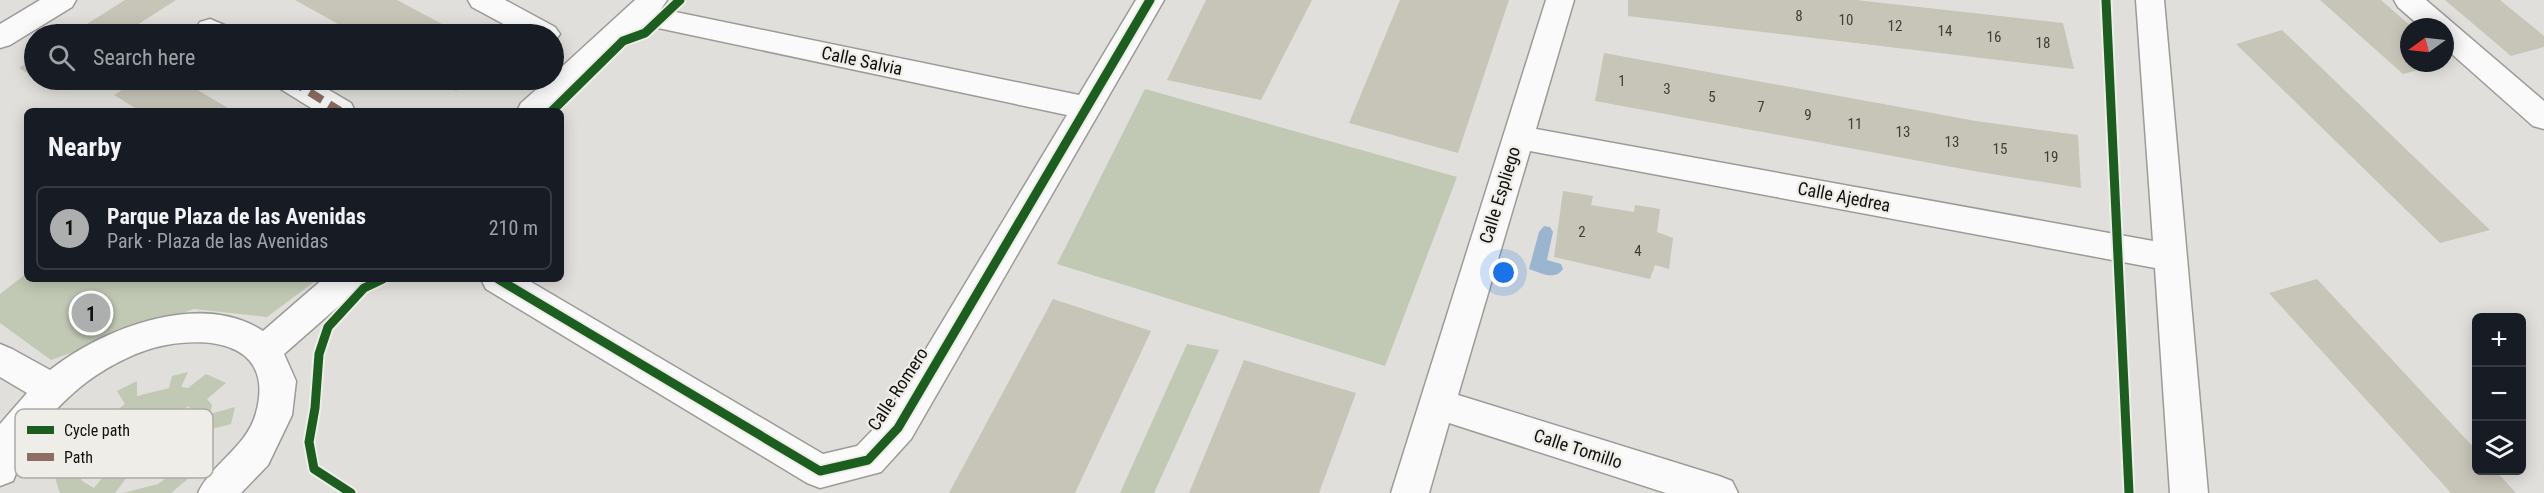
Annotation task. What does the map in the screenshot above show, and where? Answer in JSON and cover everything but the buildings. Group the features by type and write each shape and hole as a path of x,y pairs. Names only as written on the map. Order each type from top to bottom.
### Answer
{"street":[{"path":"0,38 62,0"},
{"path":"482,0 526,24"},
{"name":"Calle Romero","path":"503,282 820,471 868,460 898,428 1150,0"},
{"name":"Calle Espliego","path":"1410,493 1560,0"},
{"path":"2150,0 2189,493"},
{"path":"2408,0 2429,18"},
{"path":"564,81 646,7"},
{"name":"Calle Salvia","path":"646,7 1087,108"},
{"path":"2454,40 2544,117"},
{"path":"564,44 589,58"},
{"path":"306,90 335,108"},
{"path":"534,108 554,90"},
{"name":"Calle Ajedrea","path":"1518,136 2170,258"},
{"path":"265,350 343,282"},
{"path":"35,409 52,389 77,369 120,345 165,331 207,327 242,335 265,350 278,381 274,415 255,453 221,492"},
{"path":"0,359 52,389"},
{"name":"Calle Tomillo","path":"1437,404 1719,493"},
{"path":"0,469 11,438 15,433"}],"green space":[{"path":"1145,89 1457,177 1385,366 1057,264"},
{"path":"24,275 24,282 314,282 267,317 194,309 51,360 0,323 0,294"},
{"path":"1187,344 1219,350 1154,493 1120,493"},
{"path":"188,372 181,387 188,388 206,374 226,383 207,399 212,405 211,409 192,409 188,406 185,409 119,409 125,404 117,391 137,381 137,396 169,388 172,376"},
{"path":"235,407 231,424 213,429 213,413"},
{"path":"56,478 81,478 94,488 102,478 126,478 115,493 60,493"},
{"path":"166,478 189,478 171,493 123,493 158,484"}],"water":[{"path":"1544,226 1550,227 1553,232 1547,260 1561,264 1563,269 1556,275 1529,269 1539,232"}],"marked path":[{"path":"306,90 335,108"}],"cycle path":[{"path":"555,108 623,41 645,33 680,0"},
{"path":"503,282 820,471 868,460 898,428 1150,0"},
{"path":"2106,0 2129,493"},
{"path":"351,493 314,469 309,442 315,408 319,354 328,327 364,288 377,282"}],"place":[{"name":"Parque Plaza de las Avenidas","path":"91,313"}]}
